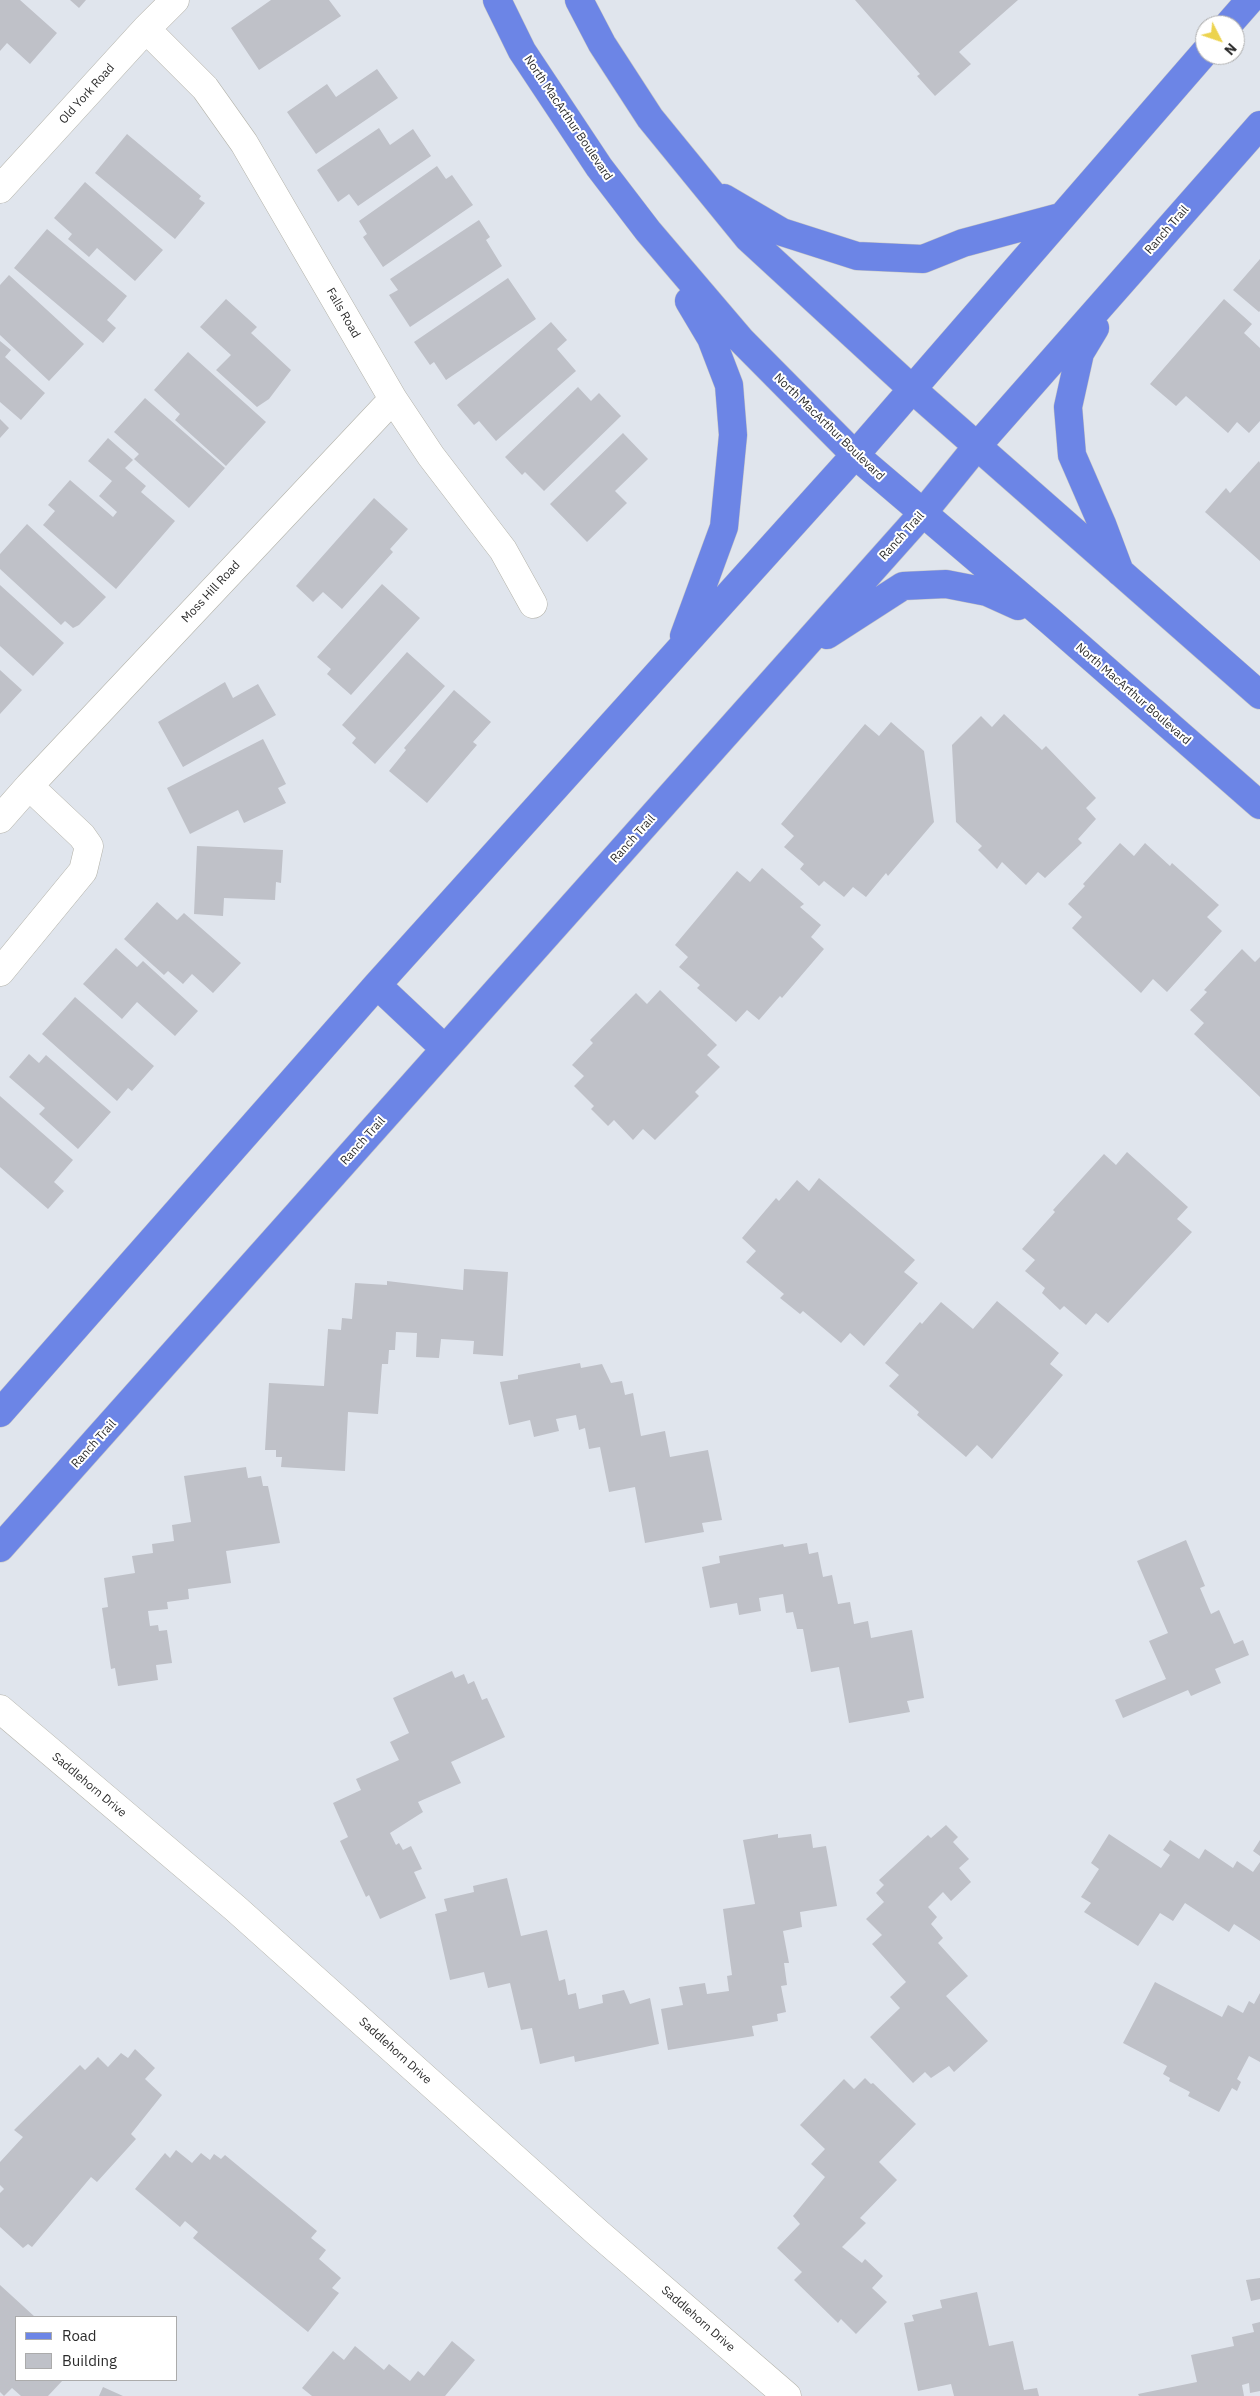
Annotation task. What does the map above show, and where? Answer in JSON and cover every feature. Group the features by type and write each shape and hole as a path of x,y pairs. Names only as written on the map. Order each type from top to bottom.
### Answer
{"main road":[{"name":"North MacArthur Boulevard","path":"497,0 522,50 599,167 648,231 741,340 854,455 1050,621 1260,804"},
{"path":"579,0 602,44 650,118 748,238 911,388 978,445 1120,574 1260,695"},
{"path":"1237,15 1250,0"},
{"path":"0,1413 377,985 854,455 1195,63"},
{"name":"Ranch Trail","path":"0,1548 922,514 978,445 1260,125"},
{"path":"708,189 782,232 857,256 923,259 964,243 1060,217"},
{"path":"648,231 711,338 729,385 734,435 724,527 679,650"},
{"path":"1120,574 1102,524 1072,455 1068,407 1080,353 1125,277"},
{"path":"796,655 903,586 946,584 987,592 1050,621"},
{"path":"377,985 445,1050"}],"street":[{"name":"Old York Road","path":"0,189 146,29 175,0"},
{"name":"Falls Road","path":"146,29 205,88 244,143 393,399 431,456 503,550 533,604"},
{"name":"Moss Hill Road","path":"0,819 393,399"},
{"path":"0,972 83,871 88,858 89,846 82,836 29,786"},
{"name":"Saddlehorn Drive","path":"0,1710 235,1908 598,2233 786,2396"}],"building":[{"path":"0,0 20,0 57,33 30,64 7,43 0,51"},
{"path":"70,0 86,0 79,8"},
{"path":"271,0 329,0 341,16 259,70 231,28"},
{"path":"855,0 1018,0 959,52 971,64 935,96 917,76 920,74"},
{"path":"377,69 398,98 316,154 287,112 327,84 336,97"},
{"path":"379,128 390,145 413,129 431,156 358,206 349,194 338,202 317,170"},
{"path":"127,134 201,196 199,199 205,203 175,239 95,173"},
{"path":"437,166 446,179 452,175 473,205 383,267 363,237 367,234 359,221"},
{"path":"85,182 163,250 135,281 97,248 89,257 68,239 72,234 54,218"},
{"path":"479,220 490,237 486,240 502,266 410,327 389,295 398,290 390,279"},
{"path":"47,229 127,296 107,320 116,328 103,343 14,268"},
{"path":"1260,259 1260,311 1259,312 1233,290"},
{"path":"9,275 84,344 49,381 0,335 0,285"},
{"path":"508,278 536,319 446,380 434,362 430,365 414,342"},
{"path":"226,299 257,327 251,333 291,370 269,399 257,407 216,370 231,355 200,327"},
{"path":"1224,299 1252,324 1244,333 1260,348 1260,421 1249,433 1237,422 1228,433 1186,396 1176,406 1150,384"},
{"path":"551,322 567,340 557,349 576,371 496,441 479,421 474,425 457,405"},
{"path":"0,341 11,350 5,357 45,393 21,420 0,402"},
{"path":"188,352 266,422 226,466 175,420 180,414 154,390"},
{"path":"578,387 591,401 599,393 621,416 544,491 525,472 522,475 505,457"},
{"path":"145,398 225,468 189,508 134,459 139,454 114,432"},
{"path":"0,419 9,428 0,438"},
{"path":"623,433 648,459 615,491 627,503 587,542 550,504"},
{"path":"108,438 133,460 125,468 146,486 141,492 175,521 116,589 43,525 55,511 48,505 70,480 113,517 117,512 99,496 112,481 88,461"},
{"path":"1259,461 1260,561 1205,512 1226,488 1230,493"},
{"path":"374,498 408,529 390,549 393,552 342,609 323,592 313,602 296,586"},
{"path":"27,524 106,597 79,625 73,628 65,621 61,625 0,569 0,554"},
{"path":"382,584 420,618 351,695 327,674 331,669 317,657"},
{"path":"0,585 64,643 33,676 0,646"},
{"path":"407,652 445,686 375,764 352,743 356,738 342,725"},
{"path":"0,670 22,690 0,714"},
{"path":"225,682 233,698 258,684 276,715 183,767 158,722"},
{"path":"454,690 491,722 473,742 477,745 427,803 389,771 406,750 404,748"},
{"path":"1004,714 1042,750 1046,746 1096,798 1086,808 1096,819 1078,839 1082,843 1045,878 1038,872 1026,885 1002,862 997,869 978,850 982,846 956,822 952,745 981,716 992,727"},
{"path":"891,722 924,751 934,822 888,876 886,873 866,897 853,887 844,897 824,881 819,886 800,869 804,864 784,847 794,836 781,824 865,724 879,736"},
{"path":"263,739 286,784 278,788 286,803 244,823 238,810 190,834 167,788"},
{"path":"1120,843 1134,856 1145,843 1170,866 1172,863 1219,905 1207,917 1222,931 1167,992 1153,979 1141,993 1072,928 1082,917 1068,904 1085,886 1083,884"},
{"path":"197,846 283,850 281,883 276,882 275,900 224,898 223,916 194,914"},
{"path":"762,868 804,904 800,907 821,925 811,937 824,949 782,998 780,996 759,1020 747,1010 736,1022 697,988 700,985 679,967 688,957 675,945 737,871 750,882"},
{"path":"157,902 177,920 184,913 241,963 213,993 192,974 183,984 168,971 164,975 124,939"},
{"path":"116,948 137,967 143,961 198,1011 175,1036 137,1002 122,1019 83,984"},
{"path":"1242,949 1255,962 1260,957 1260,1097 1194,1034 1204,1023 1190,1010 1207,992 1204,990"},
{"path":"660,990 717,1045 707,1055 720,1067 695,1092 699,1096 655,1140 643,1129 633,1140 614,1120 608,1126 591,1109 594,1106 574,1086 584,1076 572,1065 593,1043 590,1040 636,993 647,1004"},
{"path":"75,997 154,1066 132,1091 128,1088 117,1101 42,1034"},
{"path":"29,1054 39,1063 46,1055 111,1112 78,1149 39,1114 45,1108 9,1077"},
{"path":"0,1096 73,1160 54,1182 64,1191 48,1209 0,1167"},
{"path":"1127,1152 1188,1207 1177,1219 1192,1232 1108,1323 1096,1313 1086,1325 1064,1306 1060,1310 1042,1293 1045,1288 1025,1271 1035,1260 1022,1249 1055,1212 1053,1210 1104,1154 1116,1165"},
{"path":"819,1178 915,1260 904,1272 918,1283 864,1346 850,1333 841,1343 803,1311 800,1314 780,1298 784,1294 746,1262 756,1251 742,1238 776,1198 779,1201 797,1180 809,1191"},
{"path":"464,1269 508,1272 503,1356 473,1354 474,1341 441,1339 439,1358 416,1357 417,1333 396,1332 395,1350 389,1350 388,1364 382,1364 378,1414 348,1412 345,1471 281,1467 282,1457 276,1457 276,1450 265,1450 269,1383 324,1386 328,1329 341,1330 342,1318 352,1319 355,1283 387,1285 387,1281 463,1290"},
{"path":"997,1301 1059,1353 1050,1364 1063,1375 992,1459 977,1445 966,1457 917,1415 919,1412 889,1386 899,1375 885,1363 920,1322 922,1324 941,1302 973,1329"},
{"path":"580,1363 581,1368 602,1364 611,1383 622,1381 625,1395 633,1393 641,1436 665,1431 670,1457 708,1450 722,1520 702,1523 704,1532 645,1543 635,1487 609,1492 600,1447 589,1449 585,1428 579,1430 576,1415 556,1419 559,1431 534,1437 530,1420 509,1425 500,1382 518,1379 518,1375"},
{"path":"246,1467 248,1478 261,1476 263,1486 268,1486 280,1543 226,1551 231,1583 188,1589 189,1599 167,1602 168,1609 148,1611 150,1626 158,1625 159,1631 167,1630 172,1663 156,1665 158,1680 118,1686 115,1668 111,1669 102,1608 108,1607 104,1578 135,1573 132,1556 153,1553 152,1544 174,1541 172,1525 191,1522 184,1476"},
{"path":"1186,1540 1205,1586 1200,1588 1211,1614 1219,1610 1234,1644 1243,1640 1249,1655 1215,1669 1221,1683 1191,1696 1188,1690 1123,1718 1115,1700 1166,1679 1149,1641 1168,1633 1137,1561"},
{"path":"807,1543 809,1554 818,1552 823,1577 832,1575 838,1604 850,1602 854,1624 868,1621 871,1638 912,1630 924,1698 907,1701 910,1712 849,1723 839,1667 811,1672 803,1629 797,1629 793,1612 786,1613 783,1594 759,1598 761,1611 739,1615 737,1603 710,1608 702,1567 720,1563 719,1556 783,1544 784,1547"},
{"path":"452,1671 455,1678 464,1674 468,1684 474,1681 482,1700 487,1698 505,1737 451,1762 461,1783 418,1802 423,1812 390,1833 396,1845 399,1843 403,1850 411,1846 422,1869 414,1872 426,1898 380,1919 369,1895 366,1897 340,1841 348,1837 333,1803 361,1790 356,1779 399,1760 390,1742 409,1733 393,1698"},
{"path":"946,1825 958,1837 953,1842 969,1859 959,1868 971,1882 951,1901 943,1892 928,1907 937,1917 931,1924 943,1938 938,1943 968,1976 946,1996 988,2041 954,2072 949,2066 931,2078 925,2072 913,2083 870,2037 900,2008 890,1997 906,1982 872,1944 882,1935 866,1919 884,1902 876,1893 884,1885 879,1880 928,1835 931,1838"},
{"path":"778,1834 778,1838 811,1834 813,1848 826,1846 837,1906 800,1912 802,1927 783,1931 789,1963 784,1963 787,1985 781,1986 786,2012 777,2014 778,2021 752,2026 754,2036 668,2050 661,2009 683,2005 679,1987 705,1983 707,1994 729,1991 727,1976 732,1975 723,1909 755,1904 743,1840"},
{"path":"1109,1834 1161,1868 1170,1855 1163,1850 1170,1840 1199,1859 1205,1849 1233,1868 1237,1861 1253,1872 1260,1862 1260,1941 1234,1924 1229,1932 1185,1903 1173,1921 1160,1913 1138,1946 1084,1912 1091,1903 1081,1897 1099,1869 1091,1863"},
{"path":"1260,1840 1260,1856 1253,1851"},
{"path":"507,1878 521,1936 547,1930 559,1981 565,1979 568,1995 576,1993 579,2009 603,2003 602,1995 624,1990 630,2004 650,1998 659,2044 575,2062 574,2056 540,2064 532,2028 521,2030 510,1983 488,1988 484,1972 450,1980 435,1914 447,1911 444,1899 474,1892 473,1886"},
{"path":"1155,1982 1222,2017 1228,2005 1243,2013 1249,2001 1254,2004 1260,1993 1260,2062 1249,2056 1237,2079 1241,2082 1237,2091 1232,2088 1219,2112 1188,2096 1190,2092 1169,2081 1170,2078 1163,2074 1167,2066 1123,2043"},
{"path":"135,2049 155,2068 145,2079 162,2095 131,2134 136,2139 97,2182 91,2177 32,2247 28,2244 23,2248 0,2227 0,2193 4,2189 0,2185 0,2162 23,2137 14,2130 80,2065 85,2070 98,2057 108,2067 121,2053 128,2058"},
{"path":"865,2078 871,2084 873,2083 916,2124 879,2162 897,2180 860,2218 866,2223 842,2247 862,2263 865,2259 883,2276 872,2288 887,2302 856,2334 841,2319 838,2323 794,2280 802,2272 777,2248 800,2224 793,2216 825,2177 811,2164 825,2149 800,2125 844,2079 854,2089"},
{"path":"176,2150 192,2163 201,2153 210,2160 214,2154 221,2159 225,2155 317,2231 311,2238 326,2250 319,2259 341,2278 332,2288 339,2293 308,2332 193,2238 198,2232 185,2221 180,2227 135,2189 165,2153 170,2158"},
{"path":"1260,2278 1260,2299 1251,2301 1246,2280"},
{"path":"0,2285 34,2316 15,2316 15,2381 62,2381 48,2396 21,2396 12,2388 4,2396 0,2392"},
{"path":"977,2292 989,2346 1013,2341 1024,2390 1037,2388 1039,2396 954,2396 951,2384 918,2391 904,2323 914,2321 912,2315 942,2308 940,2300"},
{"path":"1260,2322 1260,2391 1250,2393 1249,2383 1242,2385 1244,2396 1139,2396 1138,2394 1197,2382 1191,2355 1234,2346 1232,2337 1254,2332 1252,2324"},
{"path":"452,2341 475,2360 445,2396 312,2396 302,2388 333,2351 344,2360 355,2346 384,2370 389,2364 410,2381 418,2371 424,2376"},
{"path":"103,2387 123,2396 99,2396"}]}
